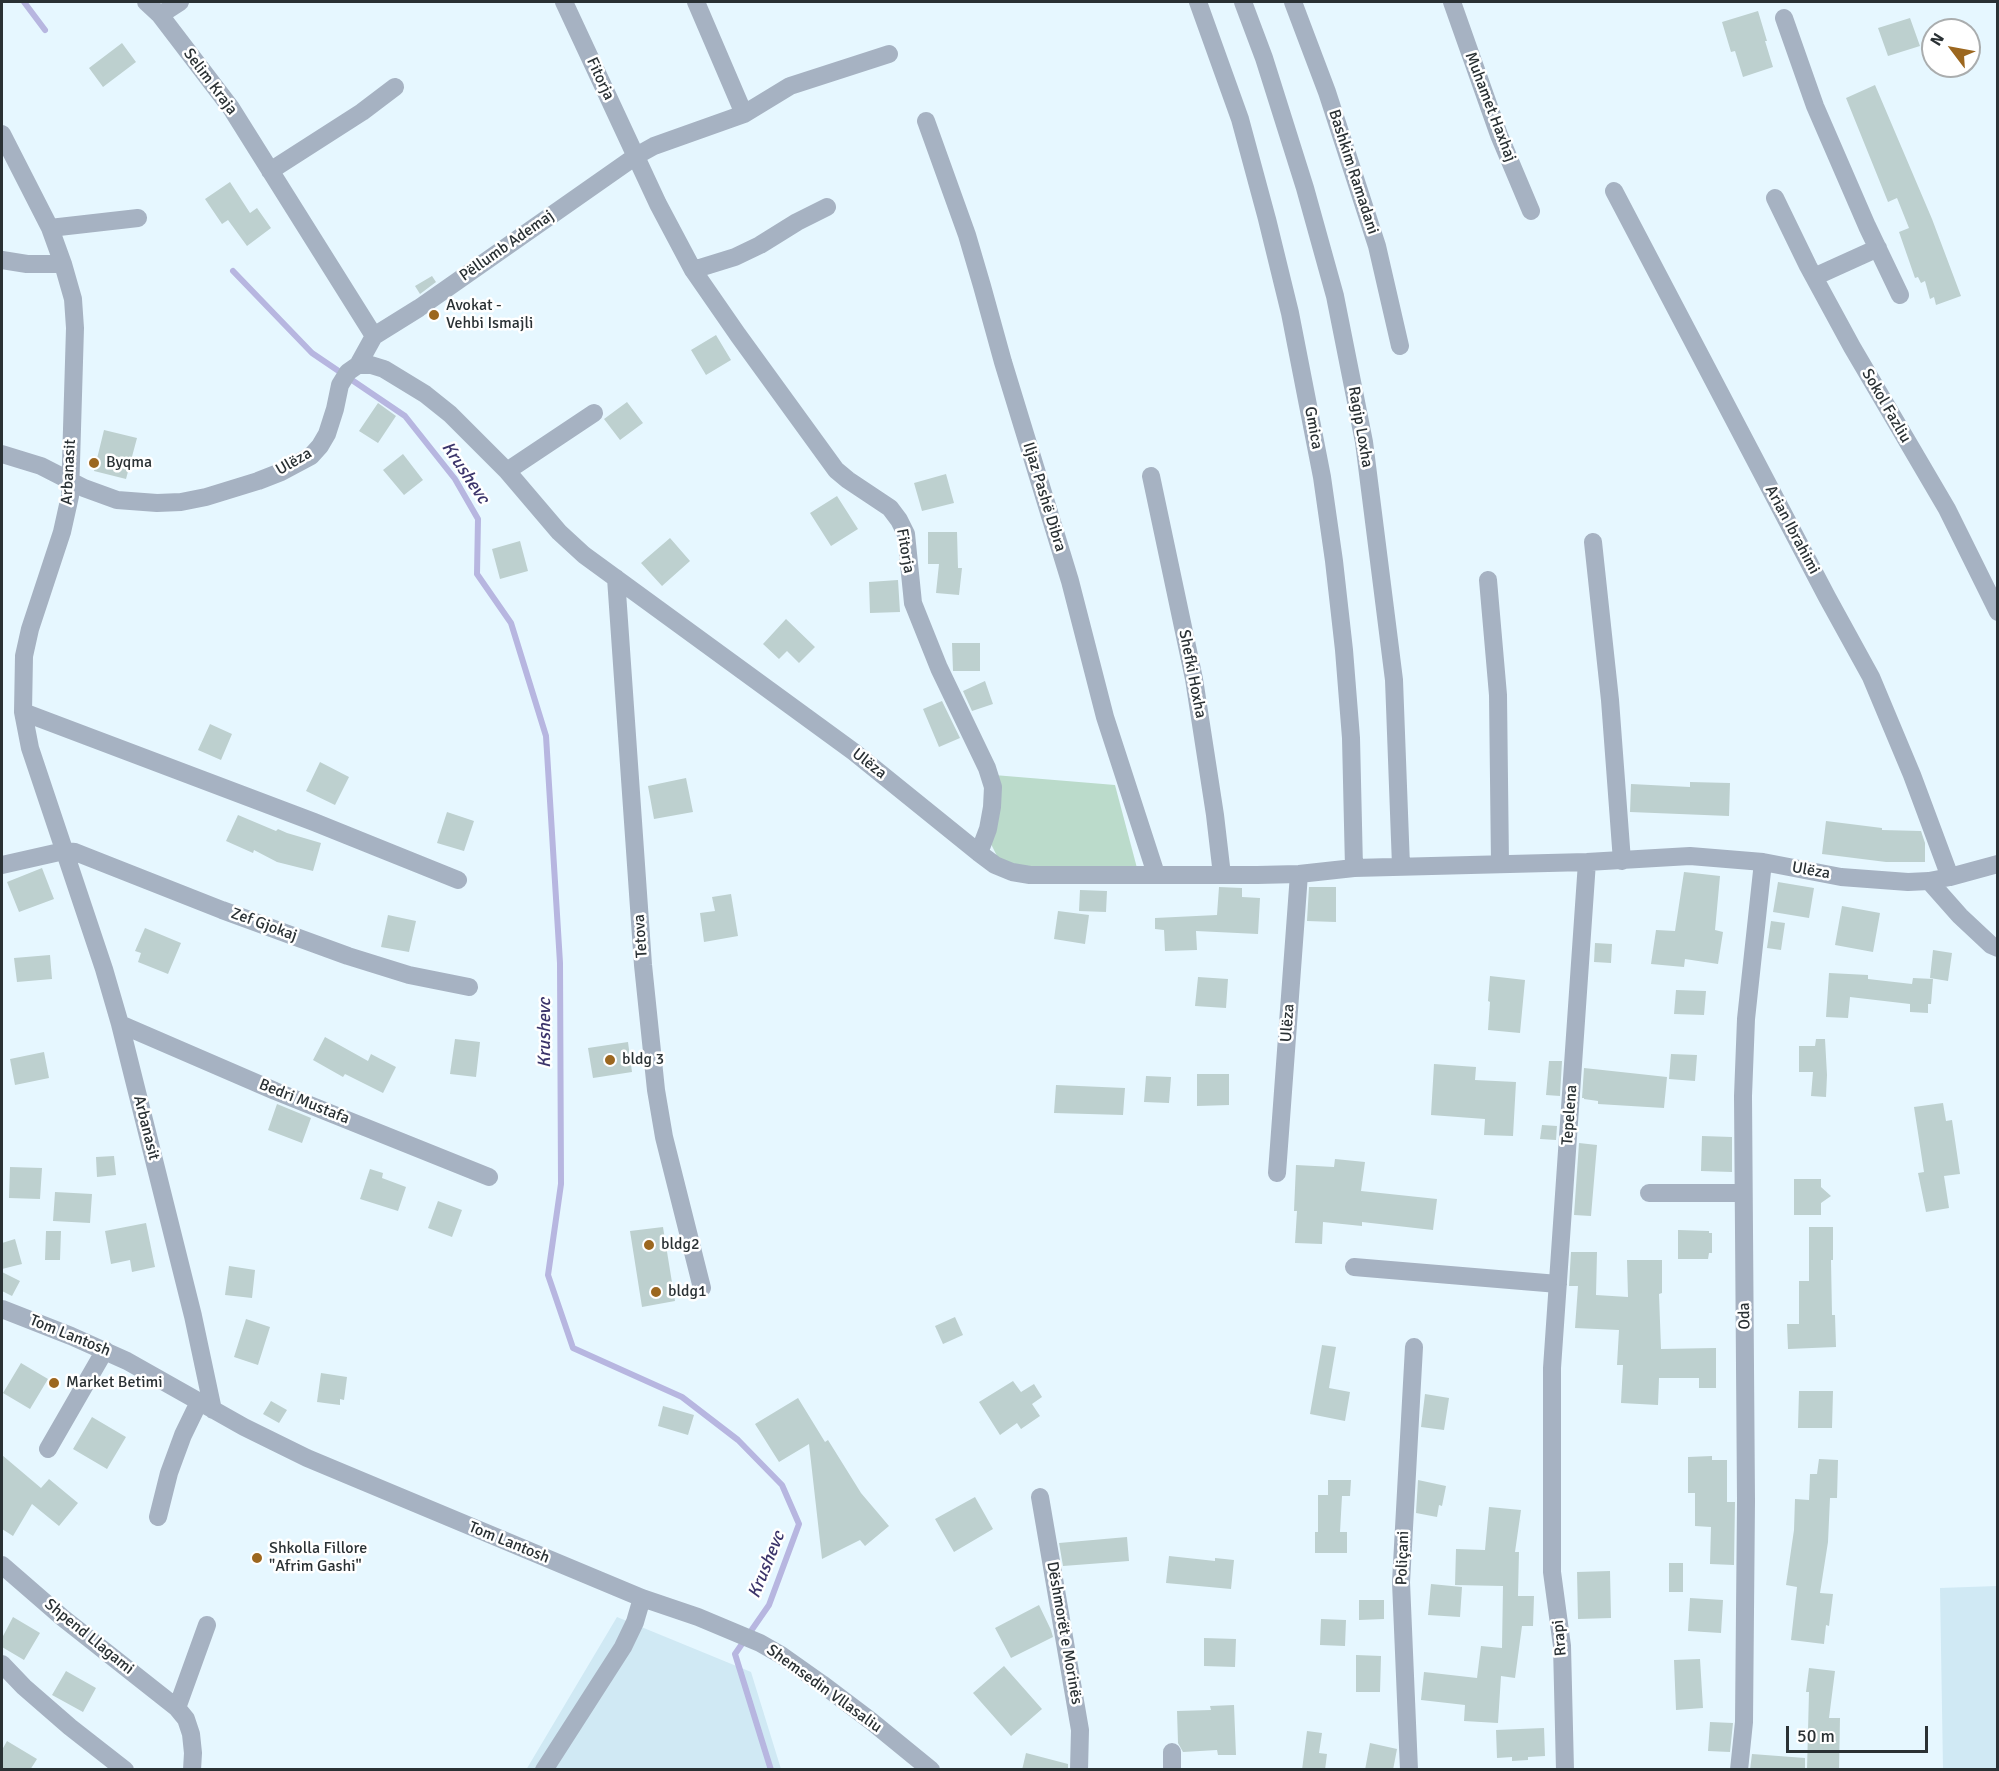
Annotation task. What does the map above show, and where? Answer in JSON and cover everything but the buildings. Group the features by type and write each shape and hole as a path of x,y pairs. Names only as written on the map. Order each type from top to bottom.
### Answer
{"street":[{"name":"Selim Kraja","path":"146,2 160,15 231,108 374,336"},
{"path":"160,15 180,2"},
{"name":"Fitorja","path":"564,2 658,204 693,270 836,470 890,508 900,520 906,534 913,603 939,668 987,768 993,787 988,829 979,853"},
{"path":"696,2 744,114"},
{"name":"Gmica","path":"1198,2 1240,119 1264,208 1290,313 1322,477 1344,650 1351,738 1354,868"},
{"name":"Ragip Loxha","path":"1243,2 1264,58 1308,199 1335,296 1364,442 1394,680 1401,866"},
{"name":"Bashkim Ramadani","path":"1293,2 1327,92 1377,246 1400,346"},
{"name":"Muhamet Haxhaj","path":"1452,2 1500,135 1531,211"},
{"path":"1784,18 1815,106 1900,295"},
{"path":"636,156 654,146 744,114 790,87 889,54"},
{"path":"270,171 362,112 395,87"},
{"name":"Iljaz Pashë Dibra","path":"926,121 982,286 1070,581 1105,717 1156,874"},
{"name":"Arbanasit","path":"2,134 50,228 73,299 75,328 70,496 37,602 24,656 23,712 30,748 104,969 120,1024 188,1293 206,1406"},
{"name":"Pëllumb Ademaj","path":"349,374 374,336 419,308 636,156"},
{"name":"Arian Ibrahimi","path":"1614,191 1871,677 1912,775 1950,877"},
{"name":"Sokol Fazliu","path":"1775,198 1852,347 1947,508 1998,612"},
{"path":"693,270 760,245 827,207"},
{"path":"50,228 138,218"},
{"path":"1814,277 1878,248"},
{"path":"2,260 27,264 63,264"},
{"name":"Ulëza","path":"2,454 41,465 84,488 117,500 158,503 181,502 207,497 258,481 311,456 320,446 349,374 371,366 384,369 425,394 450,414 507,471 559,532 584,555 854,752 995,865 1012,872 1030,875 1299,874 1354,868 1622,861 1690,856 1763,862 1841,877 1908,882 1950,877 1998,864"},
{"path":"507,471 594,413"},
{"name":"Shefki Hoxha","path":"1151,476 1194,679 1222,875"},
{"path":"1593,542 1610,700 1622,861"},
{"name":"Tetova","path":"616,578 643,965 656,1090 664,1137 702,1288"},
{"path":"1488,580 1498,695 1500,864"},
{"path":"23,712 314,822 458,880"},
{"path":"2,866 64,850"},
{"name":"Zef Gjokaj","path":"64,850 86,855 222,910 377,966 469,987"},
{"name":"Tepelena","path":"1552,1368 1587,862"},
{"name":"Oda","path":"1739,1770 1744,1722 1746,1501 1743,1096 1746,1019 1763,862"},
{"name":"Ulëza","path":"1276,1173 1299,874"},
{"path":"1929,881 1960,916 1991,945 1998,948"},
{"name":"Bedri Mustafa","path":"120,1024 275,1091 489,1177"},
{"path":"1649,1193 1743,1193"},
{"path":"1354,1268 1558,1284"},
{"name":"Tom Lantosh","path":"2,1309 105,1350 272,1442 307,1458 642,1598"},
{"name":"Poliçani","path":"1409,1770 1401,1582 1414,1347"},
{"path":"48,1449 105,1350"},
{"name":"Rrapi","path":"1552,1368 1552,1572 1562,1646 1565,1770"},
{"path":"158,1517 169,1473 183,1435 206,1406"},
{"name":"Dëshmorët e Morinës","path":"1040,1497 1080,1730 1079,1770"},
{"name":"Shpend Llagami","path":"2,1565 72,1625 177,1708 186,1719 191,1734 194,1753 192,1770"},
{"path":"544,1770 623,1647 635,1622 642,1598"},
{"name":"Shemsedin Vllasaliu","path":"642,1598 736,1632 781,1655 855,1708 931,1770"},
{"path":"177,1708 207,1625"},
{"path":"2,1664 24,1687 70,1727 125,1770"}],"shaded area":[{"path":"1997,1586 1997,1769 1943,1769 1940,1588"},
{"path":"617,1617 751,1672 781,1769 526,1770"}],"green space":[{"path":"994,775 1115,785 1137,868 1050,872 1000,862 989,840"}],"waterway":[{"name":"Krushevc","path":"24,2 45,30"},
{"name":"Krushevc","path":"233,271 312,353 405,416 455,479 478,519 477,574 511,623 546,736 560,963 561,1184 548,1275 573,1348 682,1397 738,1440 782,1485 799,1524 769,1605 735,1654 771,1770"}],"place":[{"name":"Avokat - Vehbi Ismajli","path":"434,315"},
{"name":"Byqma","path":"94,463"},
{"name":"bldg 3","path":"610,1060"},
{"name":"bldg2","path":"649,1245"},
{"name":"bldg1","path":"656,1292"},
{"name":"Market Betimi","path":"54,1383"},
{"name":"Shkolla Fillore \"Afrim Gashi\"","path":"257,1558"}]}
